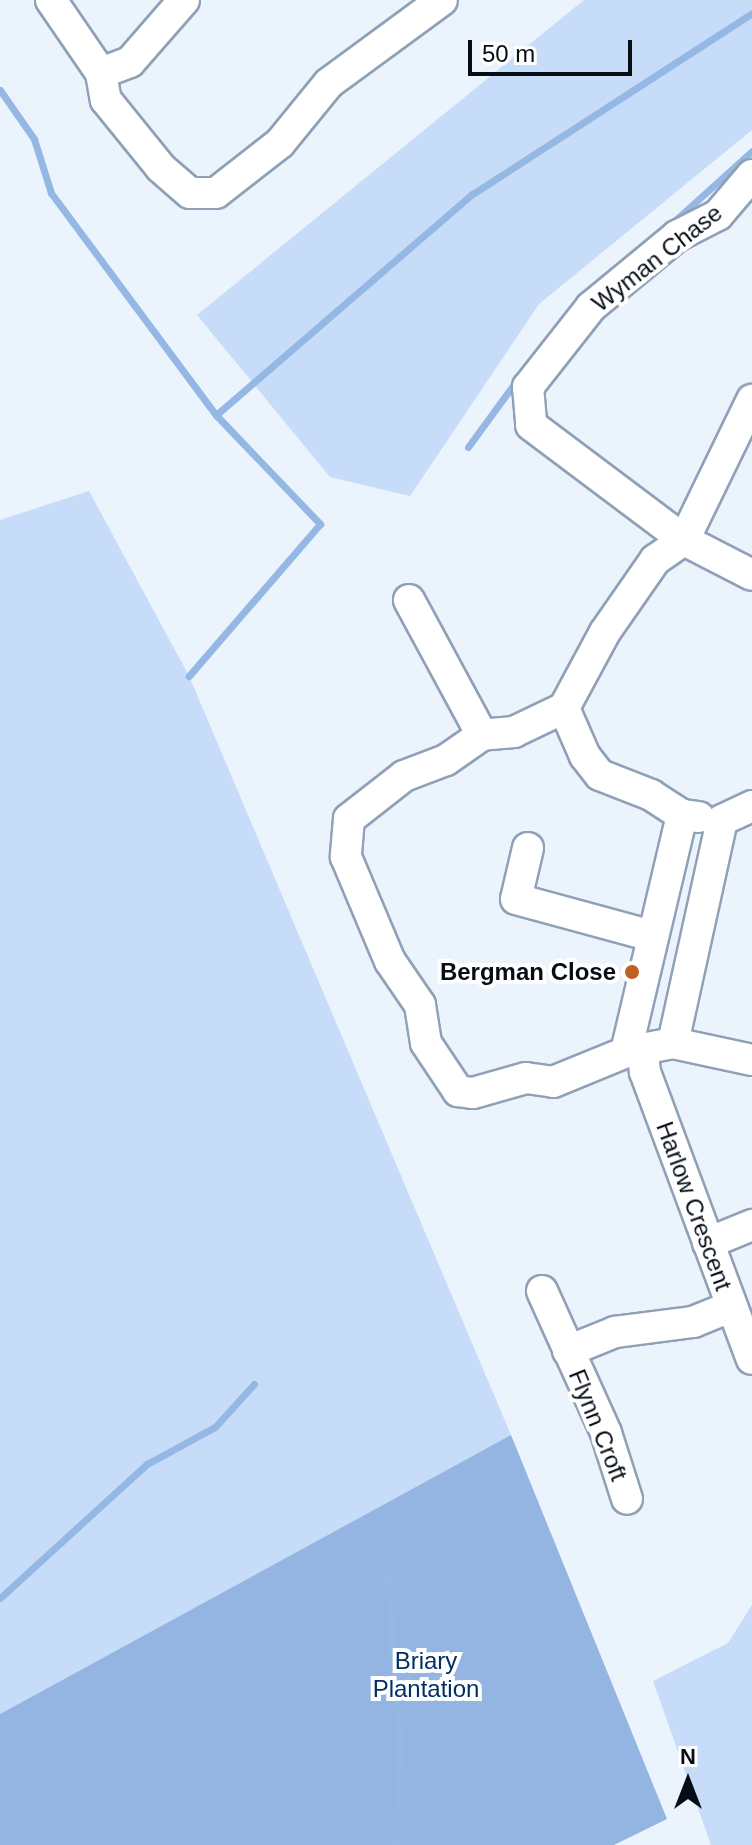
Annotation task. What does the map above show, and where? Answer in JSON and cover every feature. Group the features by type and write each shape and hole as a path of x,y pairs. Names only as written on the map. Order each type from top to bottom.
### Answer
{"street":[{"path":"51,0 104,87 161,168 190,193 216,193 280,143 329,83 442,0"},
{"path":"104,87 184,0"},
{"name":"Wyman Chase","path":"752,175 718,215 677,236 591,307 528,387 531,425 684,540 752,575"},
{"path":"752,400 684,540 655,560 605,632 564,708 514,732 482,735 446,760 404,776 349,819 344,837 346,857 390,961 420,1005 426,1043 458,1091 473,1093 526,1078 553,1082 635,1051 673,1043 752,1060"},
{"path":"409,600 482,735"},
{"path":"564,708 585,756 600,775 651,795 682,815 722,820 752,806"},
{"name":"Harlow Crescent","path":"682,815 652,936 635,1051 752,1359"},
{"path":"673,1043 722,820"},
{"path":"528,848 514,910 652,936"},
{"path":"708,1243 752,1225"},
{"name":"Flynn Croft","path":"542,1291 606,1433 627,1499"},
{"name":"Flynn Croft","path":"568,1351 615,1332 693,1322 730,1307"}],"shaded area":[{"path":"584,0 752,0 752,130 539,304 410,496 330,477 197,315"},
{"path":"89,491 189,676 511,1435 0,1714 0,520"},
{"path":"752,1605 752,1845 711,1845 653,1681 728,1643"}],"green space":[{"name":"Briary Plantation","path":"511,1435 667,1819 614,1845 0,1845 0,1714"}],"waterway":[{"path":"216,415 471,195 752,13"},
{"path":"0,90 34,139 51,193 216,415 320,524 189,676"},
{"path":"671,224 752,151"},
{"path":"543,345 561,324"},
{"path":"468,447 519,377"},
{"path":"0,1598 147,1464 215,1427 254,1384"},
{"path":"361,1536 387,1575 399,1737 396,1845"}],"place":[{"name":"Bergman Close","path":"632,972"}]}
